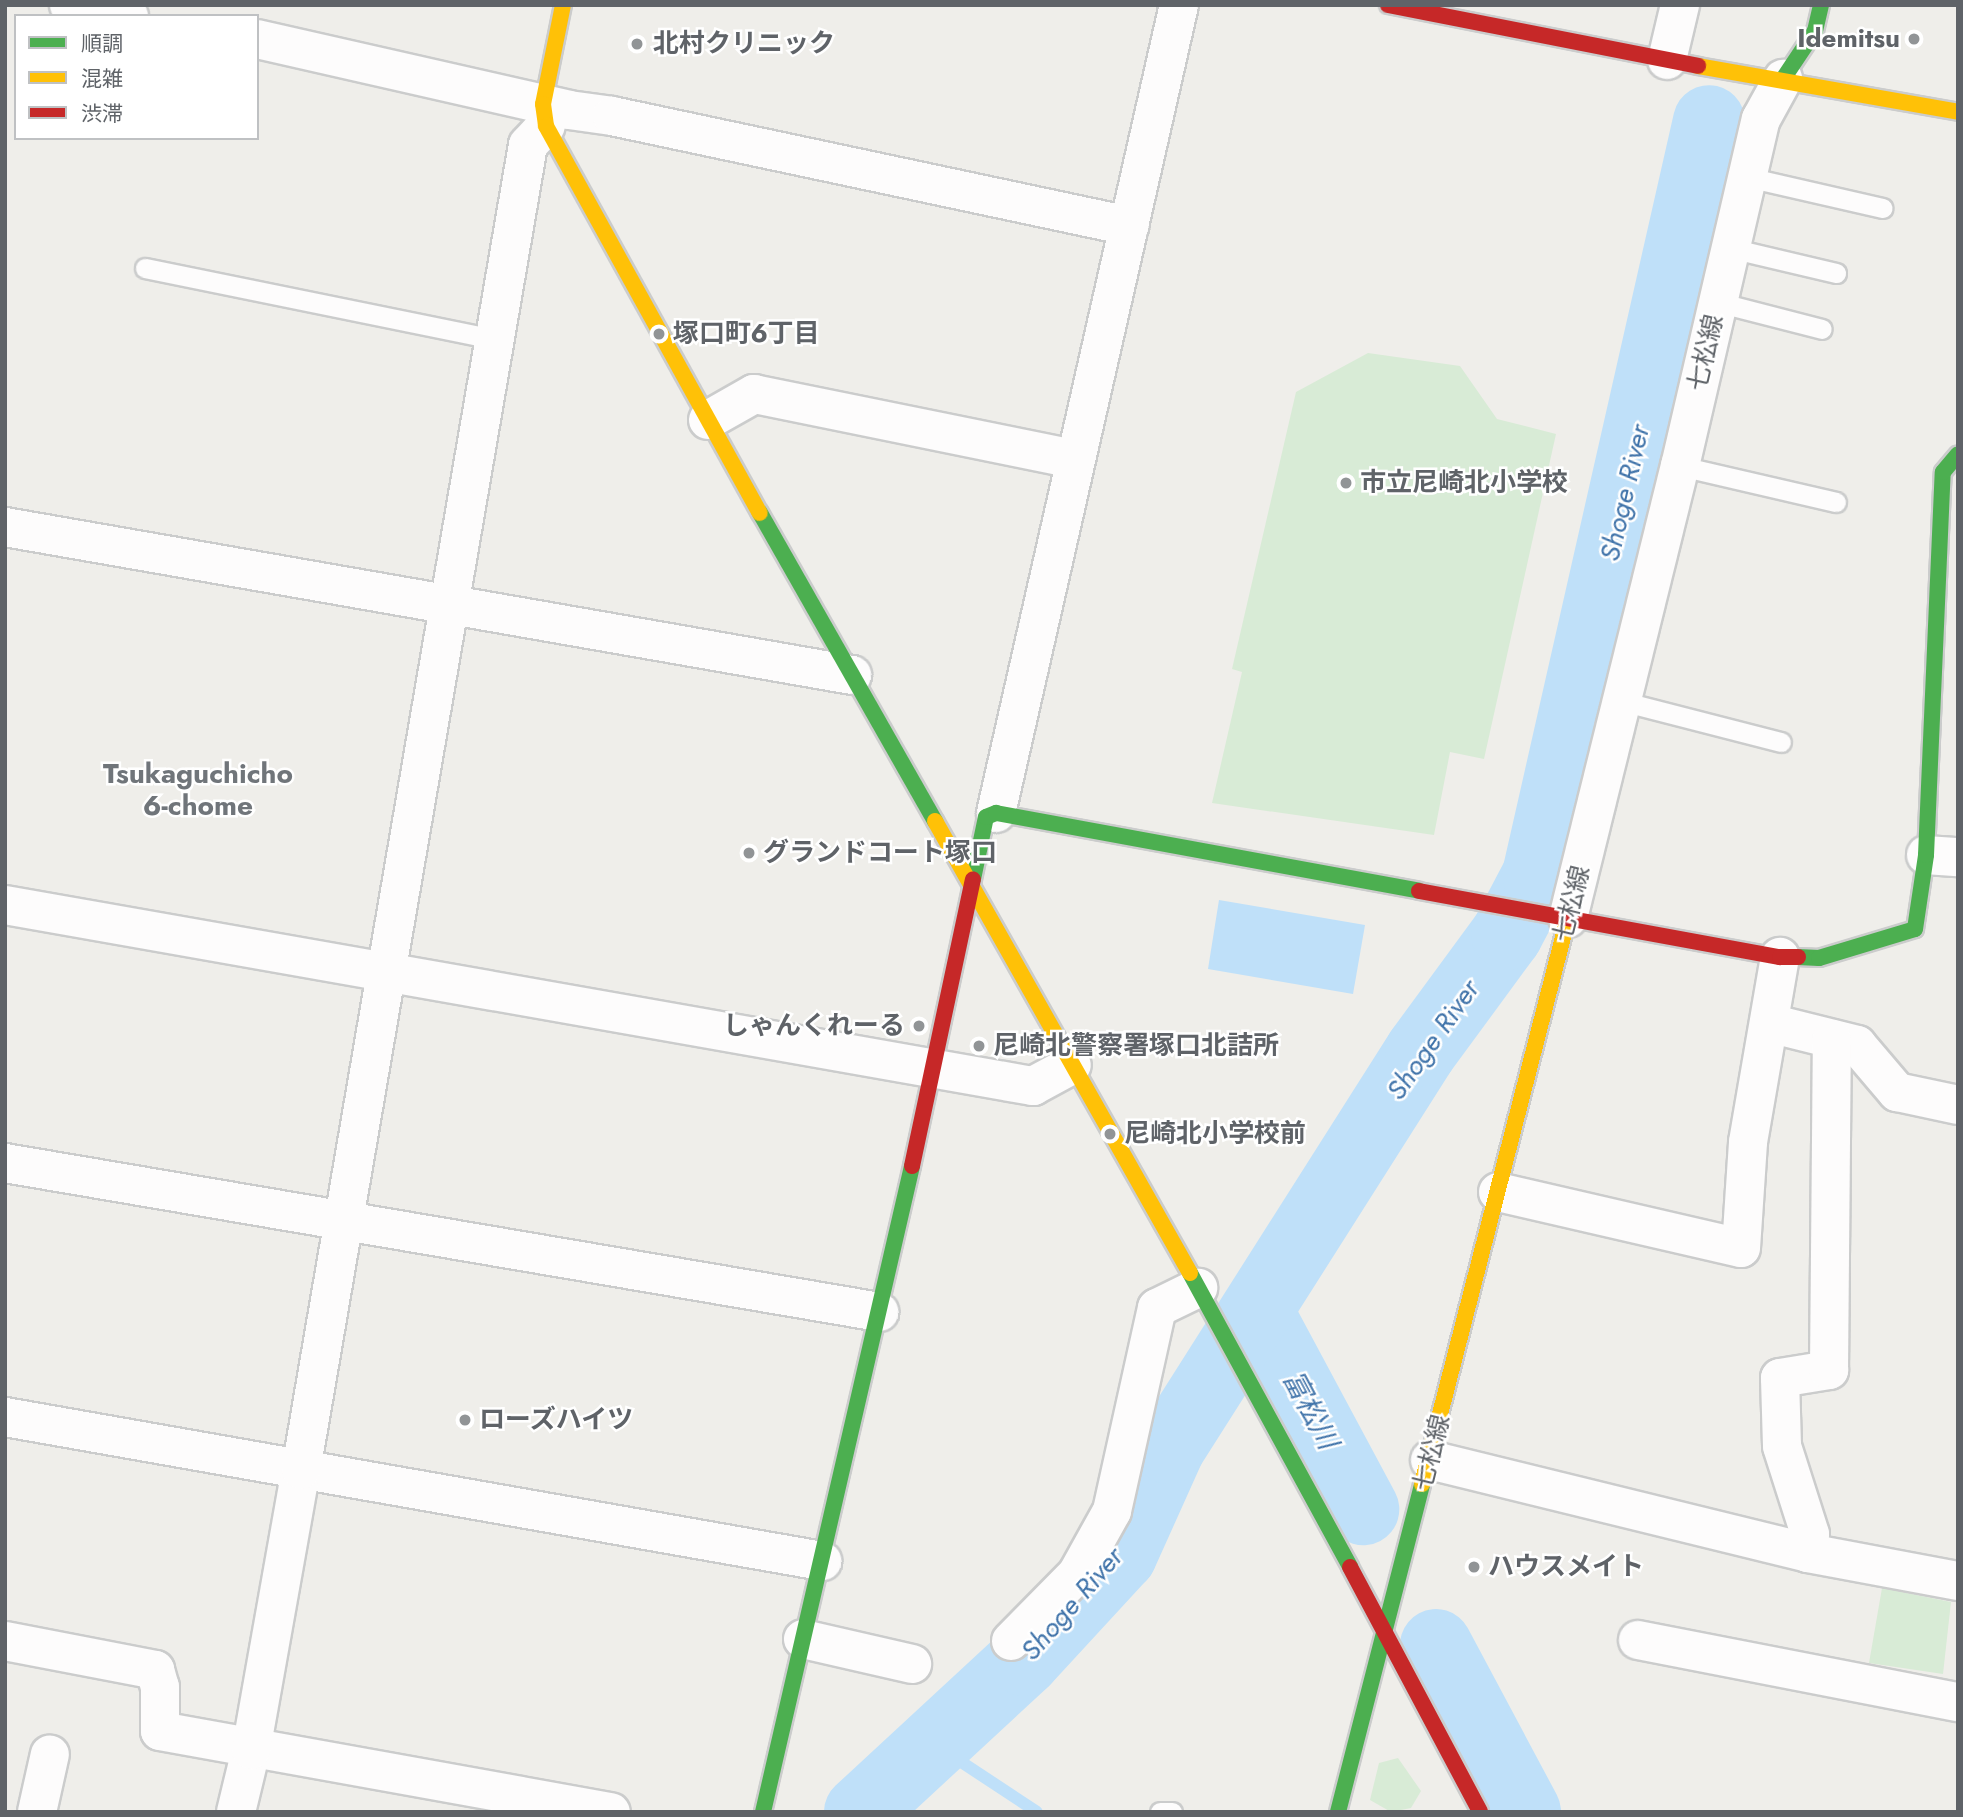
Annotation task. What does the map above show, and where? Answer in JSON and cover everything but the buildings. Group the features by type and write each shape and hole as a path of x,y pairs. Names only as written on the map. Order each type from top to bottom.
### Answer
{"street":[{"path":"69,5 118,14"},
{"path":"236,1812 251,1750 301,1470 528,145 545,115 563,5"},
{"path":"764,1812 973,891 1179,5"},
{"path":"1388,5 1471,13 1667,60 1958,112"},
{"path":"1667,60 1680,5"},
{"name":"七松線","path":"1338,1812 1498,1192 1554,916 1621,701 1681,467 1761,119 1783,79 1815,32 1821,5"},
{"path":"259,40 545,115 612,116 1129,226"},
{"path":"545,115 731,407 852,675 1246,1372 1479,1812"},
{"path":"731,407 1074,459"},
{"path":"988,826 1489,905 1780,957 1819,958 1915,929 1942,856 1935,653 1943,472 1958,454"},
{"path":"5,527 852,675"},
{"path":"5,905 387,971 934,1071 1033,1086 1072,1065"},
{"path":"1498,1192 1741,1248 1748,1142 1780,957"},
{"path":"1769,1023 1857,1045 1897,1092 1958,1105"},
{"path":"1808,1553 1810,1534 1782,1446 1780,1378 1829,1370 1832,1039"},
{"path":"5,1163 879,1311"},
{"path":"1010,1641 1077,1574 1112,1511 1157,1308 1203,1296"},
{"path":"5,1417 821,1561"},
{"path":"1430,1460 1808,1553 1958,1581"},
{"path":"803,1639 912,1664"},
{"path":"1638,1640 1958,1702"},
{"path":"5,1641 155,1670 160,1687 160,1731 555,1807 611,1812"},
{"path":"37,1812 50,1754"}],"lane":[{"path":"1747,177 1882,208"},
{"path":"1730,247 1836,273"},
{"path":"145,268 495,339"},
{"path":"1717,302 1822,329"},
{"path":"1681,467 1836,502"},
{"path":"1935,653 1958,655"},
{"path":"1621,701 1781,742"},
{"path":"1160,1812 1172,1812"}],"green space":[{"path":"1368,353 1460,366 1497,419 1556,434 1484,759 1450,752 1434,835 1212,803 1242,672 1232,669 1296,392"},
{"path":"1882,1588 1951,1602 1943,1674 1869,1663"},
{"path":"1398,1758 1421,1791 1411,1808 1391,1812 1370,1800 1379,1763"}],"water":[{"path":"1219,900 1365,925 1353,994 1208,969"}],"waterway":[{"name":"Shoge River","path":"860,1812 1024,1660 1121,1555 1169,1448 1421,1051 1507,934 1538,875 1709,121"},
{"name":"富松川","path":"1257,1311 1363,1509"},
{"name":"富松川","path":"1436,1645 1525,1812"},
{"path":"934,1744 1037,1812"}],"traffic: fast":[{"path":"1783,79 1815,31 1821,5"},
{"path":"1798,957 1819,958 1915,929 1926,855 1943,472 1958,454"},
{"path":"760,513 935,821"},
{"path":"973,879 986,817 996,813 1419,891"},
{"path":"763,1812 912,1166"},
{"path":"1190,1273 1350,1567"},
{"path":"1338,1812 1422,1484"}],"traffic: slow":[{"path":"563,5 543,104 546,126 760,513"},
{"path":"1698,66 1958,112"},
{"path":"935,821 1190,1273"},
{"path":"1422,1484 1568,918"}],"traffic: jam":[{"path":"1388,5 1698,66"},
{"path":"912,1166 973,879"},
{"path":"1419,891 1780,957 1798,957"},
{"path":"1350,1567 1480,1812"}],"place":[{"name":"Idemitsu","path":"1914,39"},
{"name":"北村クリニック","path":"637,44"},
{"name":"塚口町６丁目","path":"659,334"},
{"name":"市立尼崎北小学校","path":"1346,483"},
{"name":"グランドコート塚口","path":"749,853"},
{"name":"しゃんくれーる","path":"919,1026"},
{"name":"尼崎北警察署塚口北詰所","path":"979,1046"},
{"name":"尼崎北小学校前","path":"1110,1134"},
{"name":"ローズハイツ","path":"465,1420"},
{"name":"ハウスメイト","path":"1474,1567"}],"district":[{"name":"Tsukaguchicho 6-chome","path":"198,790"}]}
